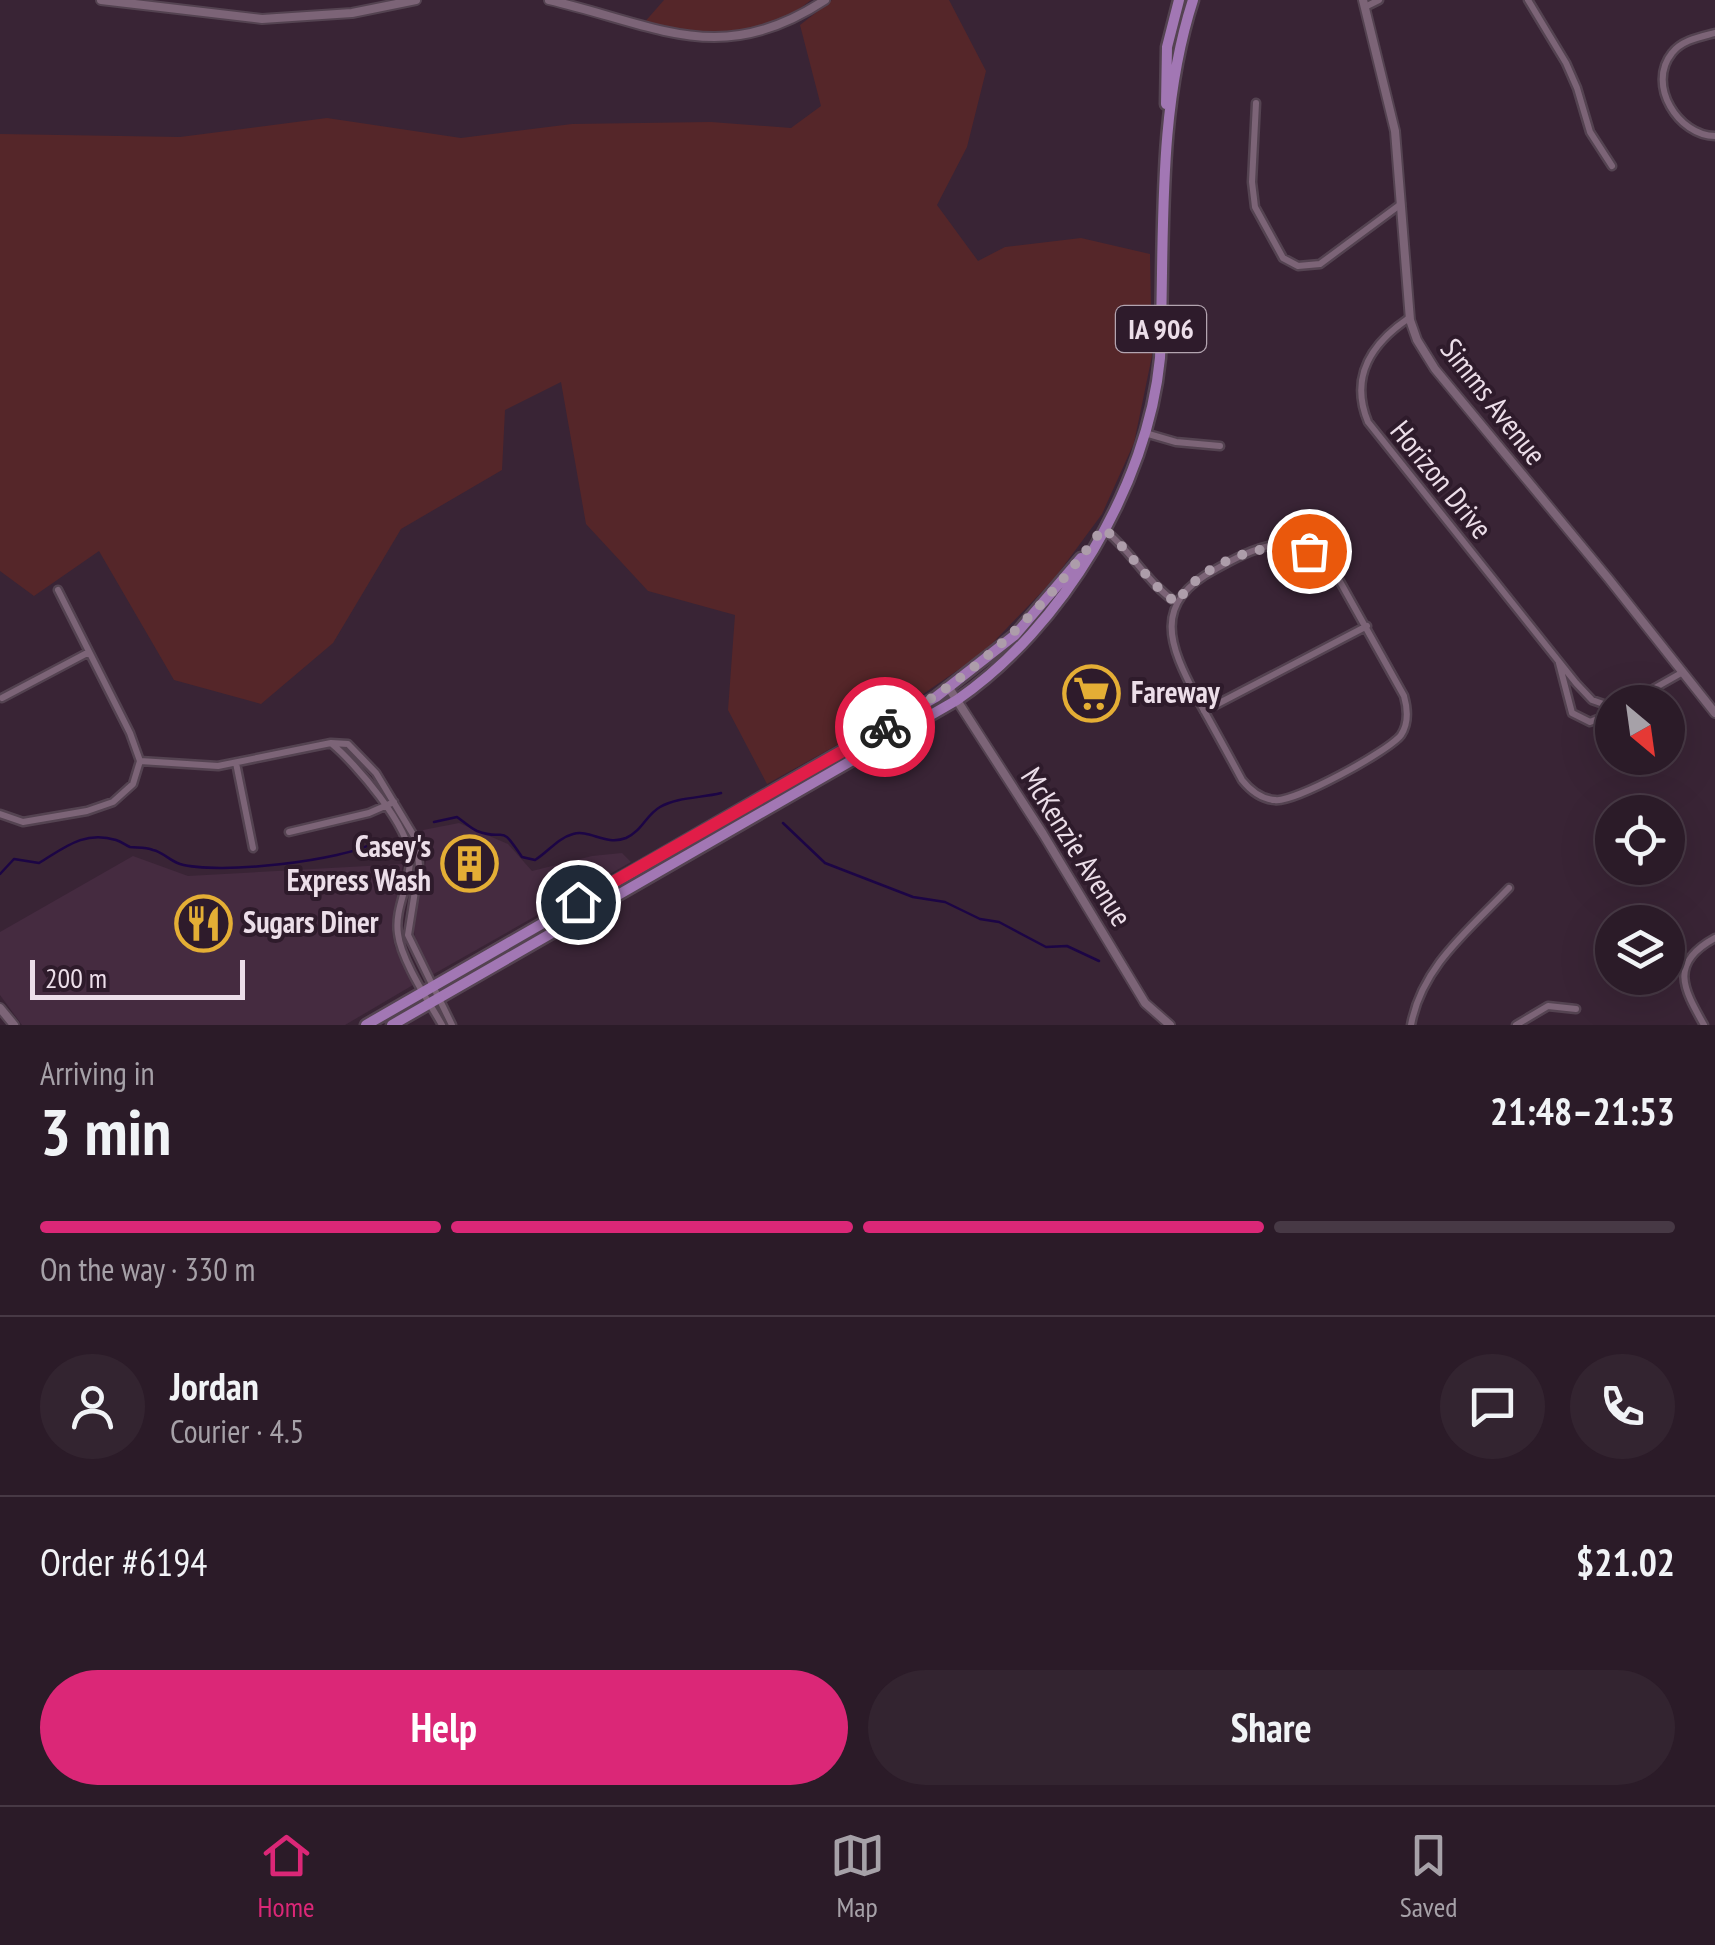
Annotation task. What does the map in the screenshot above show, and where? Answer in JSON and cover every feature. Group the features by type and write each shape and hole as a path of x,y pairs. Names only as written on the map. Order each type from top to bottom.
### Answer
{"main road":[{"name":"IA 906","path":"392,1025 957,700 1006,660 1042,623 1072,583 1103,528 1145,433 1160,358 1168,120 1165,63 1179,0"},
{"name":"IA 906","path":"1168,120 1177,54 1193,0"},
{"name":"IA 906","path":"366,1025 949,688 1014,635 1070,573 1103,528"}],"street":[{"path":"101,0 262,19 352,13 416,0"},
{"path":"549,0 683,35 715,38 770,30 825,0"},
{"path":"1364,4 1378,0"},
{"path":"1528,0 1566,63 1590,132 1612,166"},
{"name":"Simms Avenue","path":"1364,4 1389,100 1402,204 1409,318 1417,340 1435,369 1715,713"},
{"path":"1715,33 1675,50 1666,64 1664,84 1668,102 1681,122 1698,134 1715,136"},
{"path":"1256,103 1252,199 1280,254 1289,262 1308,267 1320,264 1402,204"},
{"name":"Horizon Drive","path":"1409,318 1382,338 1368,359 1360,388 1368,422 1559,662 1595,701"},
{"path":"1145,433 1176,442 1220,446"},
{"path":"1103,528 1152,584 1177,603"},
{"path":"1281,545 1305,550 1333,569 1366,626 1404,696 1408,713 1405,727 1392,744 1301,796 1274,800 1248,787 1176,658 1171,640 1177,603 1196,580 1262,548 1281,545"},
{"path":"0,814 23,822 87,811 113,802 134,784 140,761 58,590"},
{"path":"1204,711 1366,626"},
{"path":"2,698 89,652"},
{"name":"Horizon Drive","path":"1559,662 1572,713 1587,722 1595,721"},
{"path":"1660,685 1683,672"},
{"name":"McKenzie Avenue","path":"949,688 1044,834 1146,1004 1170,1025"},
{"path":"140,761 218,766 341,741 356,751 416,836 420,854 408,935 442,1025"},
{"path":"331,743 362,772 404,838 410,857 398,918 399,941 430,988"},
{"path":"236,763 253,848"},
{"path":"289,832 394,802"},
{"path":"1411,1025 1418,997 1437,963 1509,888"},
{"path":"1704,1025 1685,989 1684,972 1696,950 1715,938"},
{"path":"435,1000 452,1025"},
{"path":"1516,1025 1548,1006 1576,1009"},
{"path":"0,1008 14,1025"}],"shaded area":[{"path":"664,0 811,0 776,27 699,37 643,24"},
{"path":"832,0 949,0 986,71 967,147 937,205 978,261 1005,247 1081,238 1150,254 1152,356 1134,443 1102,514 1054,579 984,652 900,710 767,784 728,710 735,615 648,591 586,524 561,382 505,410 502,470 401,529 333,643 261,704 174,680 99,551 34,596 0,571 0,134 180,137 327,118 461,138 572,124 711,122 791,128 821,106 800,25"},
{"path":"459,823 508,844 532,871 622,853 631,862 432,975 413,926 428,851 423,830"},
{"path":"133,856 188,876 403,864 392,933 413,985 345,1025 22,1025 0,995 0,932"}],"waterway":[{"path":"434,822 457,817 477,831 505,836 522,857 535,860 568,836 579,833 611,840 626,838 655,810 667,804 721,793"},
{"path":"783,823 825,863 913,897 945,902 980,919 999,922 1046,947 1067,946 1099,961"},
{"path":"0,874 14,859 39,863 75,842 94,837 157,851 180,864 222,868 310,860 376,842"}],"way so far":[{"path":"885,727 959,682 1002,646 1070,573 1103,528 1129,553 1144,576 1177,603 1196,580 1251,551 1281,545 1309,551"}],"place":[{"name":"Fareway","path":"1092,693"},
{"name":"Casey's Express Wash","path":"470,864"},
{"name":"Sugars Diner","path":"204,923"}],"route":[{"path":"578,902 885,727"}]}
